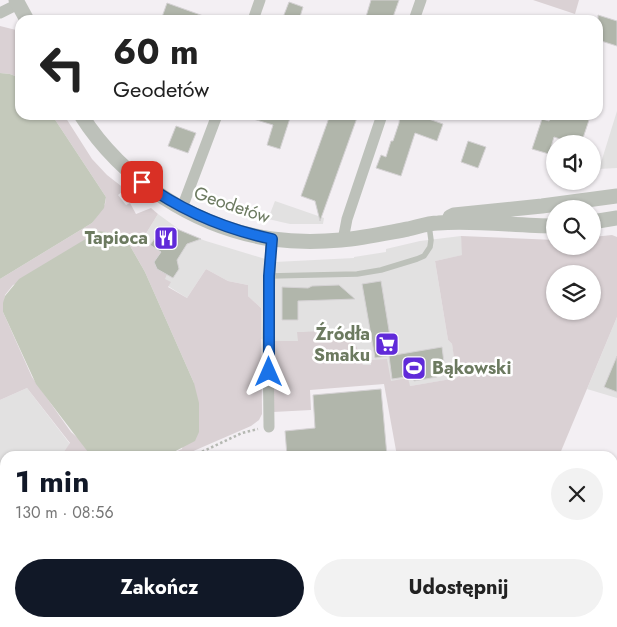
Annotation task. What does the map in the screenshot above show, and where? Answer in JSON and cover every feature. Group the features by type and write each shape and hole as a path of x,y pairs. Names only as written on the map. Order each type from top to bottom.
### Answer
{"street":[{"path":"255,15 260,0"},
{"path":"416,15 421,0"},
{"path":"0,13 17,2 24,15"},
{"name":"Geodetów","path":"84,120 89,128 129,172 162,196 203,218 244,233 272,239 308,242 343,240 433,223 454,215 617,196"},
{"path":"182,208 215,120"},
{"path":"343,240 347,219 380,120"},
{"path":"601,221 617,218"},
{"name":"Geodetów","path":"433,223 546,226"},
{"path":"269,428 269,276 272,239"}],"lane":[{"path":"269,276 357,274 381,270 417,259 424,256 430,247 433,223"}],"path":[{"path":"203,451 242,432 269,428"}],"shaded area":[{"path":"533,0 579,0 575,14"},
{"path":"0,26 15,30 15,76 0,73"},
{"path":"0,73 15,76 15,120 55,120 106,197 104,208 92,223 0,279"},
{"path":"617,111 617,168 601,169 601,163"},
{"path":"55,120 67,120 92,159 107,175 125,189 118,195 126,205 130,203 136,214 151,208 158,214 142,240 161,252 154,262 157,269 167,274 165,279 171,282 168,287 187,298 206,269 228,281 248,285 248,296 261,308 262,414 259,420 251,426 194,451 177,451 182,449 194,383 145,272 129,244 13,285 5,295 3,312 32,377 71,432 81,441 88,451 64,451 70,443 27,388 0,400 0,279 92,223 105,204 106,197"},
{"path":"275,201 324,218 323,224 290,224 268,219"},
{"path":"158,214 184,233 275,262 354,258 386,252 386,249 420,241 461,236 463,255 435,261 448,340 452,344 458,378 410,386 390,381 371,360 371,365 363,365 359,351 349,335 342,332 298,332 298,342 261,339 261,308 248,296 248,285 228,281 206,269 187,298 168,286 154,262 161,252 142,240"},
{"path":"99,231 119,234 129,244 145,272 194,383 199,403 199,432 195,441 176,451 87,451 36,384 3,312 5,296 19,279"},
{"path":"612,235 617,237 617,317 561,451 396,451 384,384 310,390 311,410 273,412 271,341 298,341 297,332 333,331 346,334 356,346 363,365 371,365 371,360 387,359 391,381 408,378 410,386 457,378 452,344 448,340 435,261 462,255 461,236 546,240 546,255 601,255 601,236"},
{"path":"617,317 617,398 587,389"},
{"path":"27,388 70,444 65,451 0,451 0,400"}],"building":[{"path":"371,0 399,0 394,15 366,15"},
{"path":"289,2 303,7 301,15 284,15"},
{"path":"167,3 201,15 163,15"},
{"path":"603,17 617,21 617,46 603,42"},
{"path":"257,120 289,120 280,149 267,145 273,125"},
{"path":"328,120 356,120 320,221 315,201 301,196"},
{"path":"399,120 431,120 443,124 437,141 415,133 401,176 376,168 381,155 386,157"},
{"path":"542,120 589,120 584,135 546,135 546,153 532,149"},
{"path":"176,126 196,133 188,153 168,146"},
{"path":"468,141 486,147 478,168 461,162"},
{"path":"162,228 173,235 177,229 201,239 187,244 177,260 179,269 173,278 157,269 154,262 161,252 150,245"},
{"path":"381,281 393,355 375,358 362,284"},
{"path":"339,285 355,299 298,301 298,320 282,320 282,287 308,288 312,286"},
{"path":"442,347 445,370 436,372 437,377 414,381 413,376 392,379 389,356"},
{"path":"617,356 617,392 604,387"},
{"path":"381,389 387,451 287,451 285,431 315,428 313,395"}],"place":[{"name":"Tapioca","path":"166,238"},
{"name":"Źródła Smaku","path":"387,344"},
{"name":"Bąkowski","path":"414,368"}],"route":[{"path":"142,182 182,208 203,218 244,233 272,239 269,276 269,372"}]}
